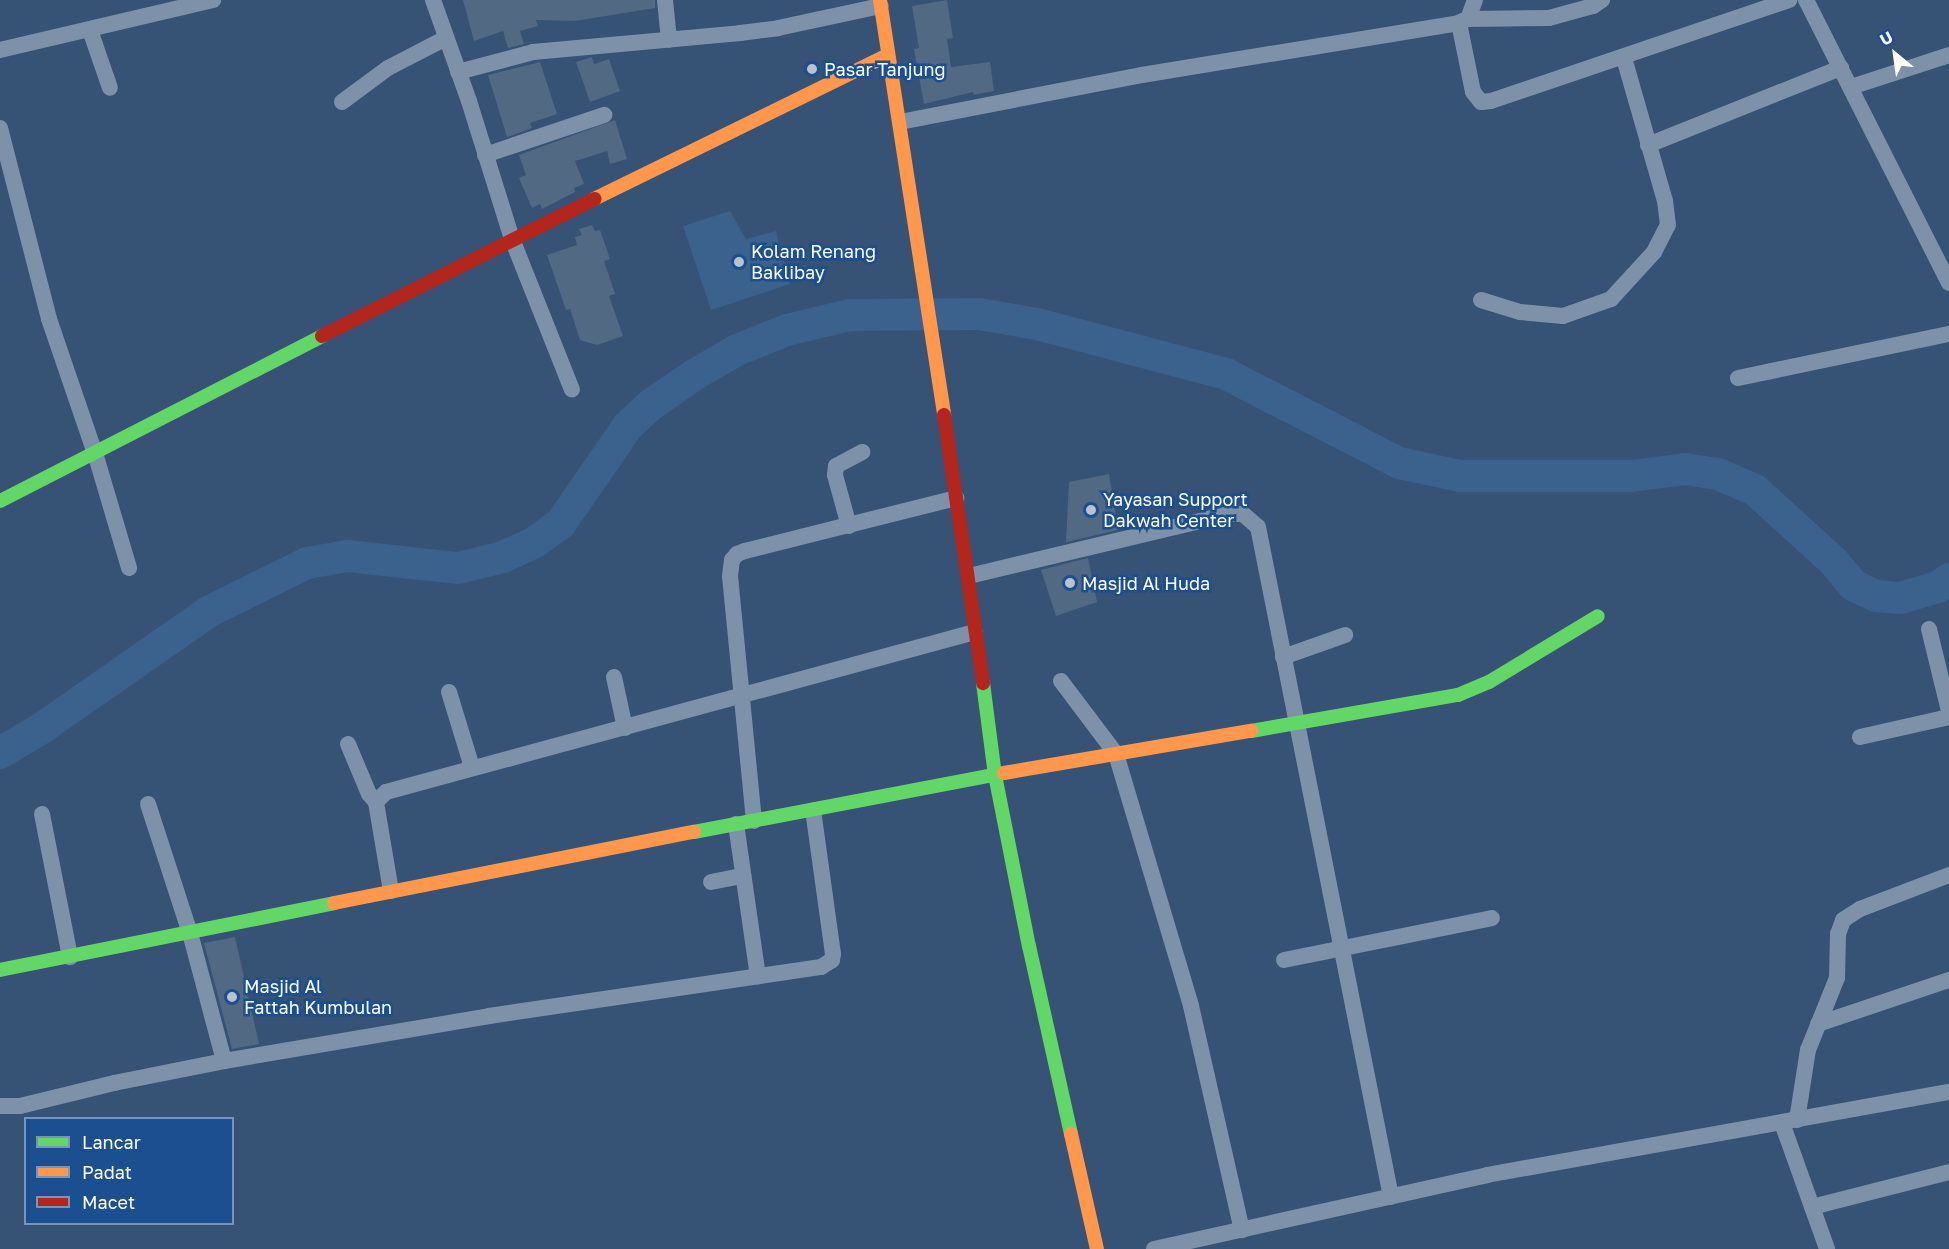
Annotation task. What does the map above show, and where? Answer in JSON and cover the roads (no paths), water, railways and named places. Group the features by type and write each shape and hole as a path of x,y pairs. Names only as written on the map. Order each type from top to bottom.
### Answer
{"street":[{"path":"0,50 213,0"},
{"path":"433,0 512,239 572,390"},
{"path":"665,0 669,40"},
{"path":"1476,0 1464,21 1473,92 1481,102 1491,101 1624,58 1790,0"},
{"path":"900,122 1142,75 1464,21 1549,18 1593,6 1602,0"},
{"path":"1806,0 1949,283"},
{"path":"458,72 533,52 778,28 880,3 969,576 995,775 1029,946 1097,1249"},
{"path":"90,30 110,88"},
{"path":"342,102 388,68 446,38"},
{"path":"0,501 512,239 888,55"},
{"path":"1851,87 1949,55"},
{"path":"1481,300 1521,312 1563,316 1611,298 1654,252 1668,225 1665,201 1624,58"},
{"path":"1648,145 1841,68"},
{"path":"485,154 604,115"},
{"path":"0,128 49,319 95,453 129,568"},
{"path":"1738,378 1949,334"},
{"path":"849,526 835,475 836,466 862,452"},
{"path":"754,822 730,576 732,560 745,551 956,498"},
{"path":"969,576 1168,526 1229,514 1243,514 1258,527 1263,539 1283,657 1391,1197"},
{"path":"0,970 391,891 995,775 1297,721 1437,699 1475,689 1598,616"},
{"path":"1929,629 1949,711"},
{"path":"376,802 386,792 472,767 625,728 975,632"},
{"path":"1283,657 1345,635"},
{"path":"614,677 625,728"},
{"path":"1061,681 1116,754 1191,1006 1242,1230"},
{"path":"449,692 472,767"},
{"path":"1860,737 1949,717"},
{"path":"348,744 369,794 376,802 391,891"},
{"path":"148,804 190,933 224,1061"},
{"path":"0,1106 20,1106 114,1083 224,1061 489,1016 821,967 831,960 813,810"},
{"path":"42,814 70,957"},
{"path":"736,824 758,976"},
{"path":"1827,1249 1812,1207 1789,1121 1818,1024 1838,978 1838,934 1843,920 1860,909 1949,874"},
{"path":"711,882 743,876"},
{"path":"1284,960 1342,951 1492,918"},
{"path":"1818,1024 1949,980"},
{"path":"1155,1249 1487,1175 1949,1092"},
{"path":"1812,1207 1949,1172"}],"water":[{"name":"Kolam Renang Baklibay","path":"730,211 746,239 776,231 790,284 711,310 683,226"}],"waterway":[{"path":"0,753 42,728 208,612 307,563 347,556 458,568 503,557 535,542 561,523 628,426 652,404 694,375 737,350 787,330 850,315 979,314 1037,324 1226,374 1399,463 1460,476 1631,476 1685,469 1718,474 1755,490 1834,562 1853,585 1876,596 1900,598 1938,587 1949,579"}],"place":[{"name":"Pasar Tanjung","path":"812,69"},
{"name":"Kolam Renang Baklibay","path":"739,262"},
{"name":"Yayasan Support Dakwah Center","path":"1091,510"},
{"name":"Masjid Al Huda","path":"1070,583"},
{"name":"Masjid Al Fattah Kumbulan","path":"232,997"}]}
